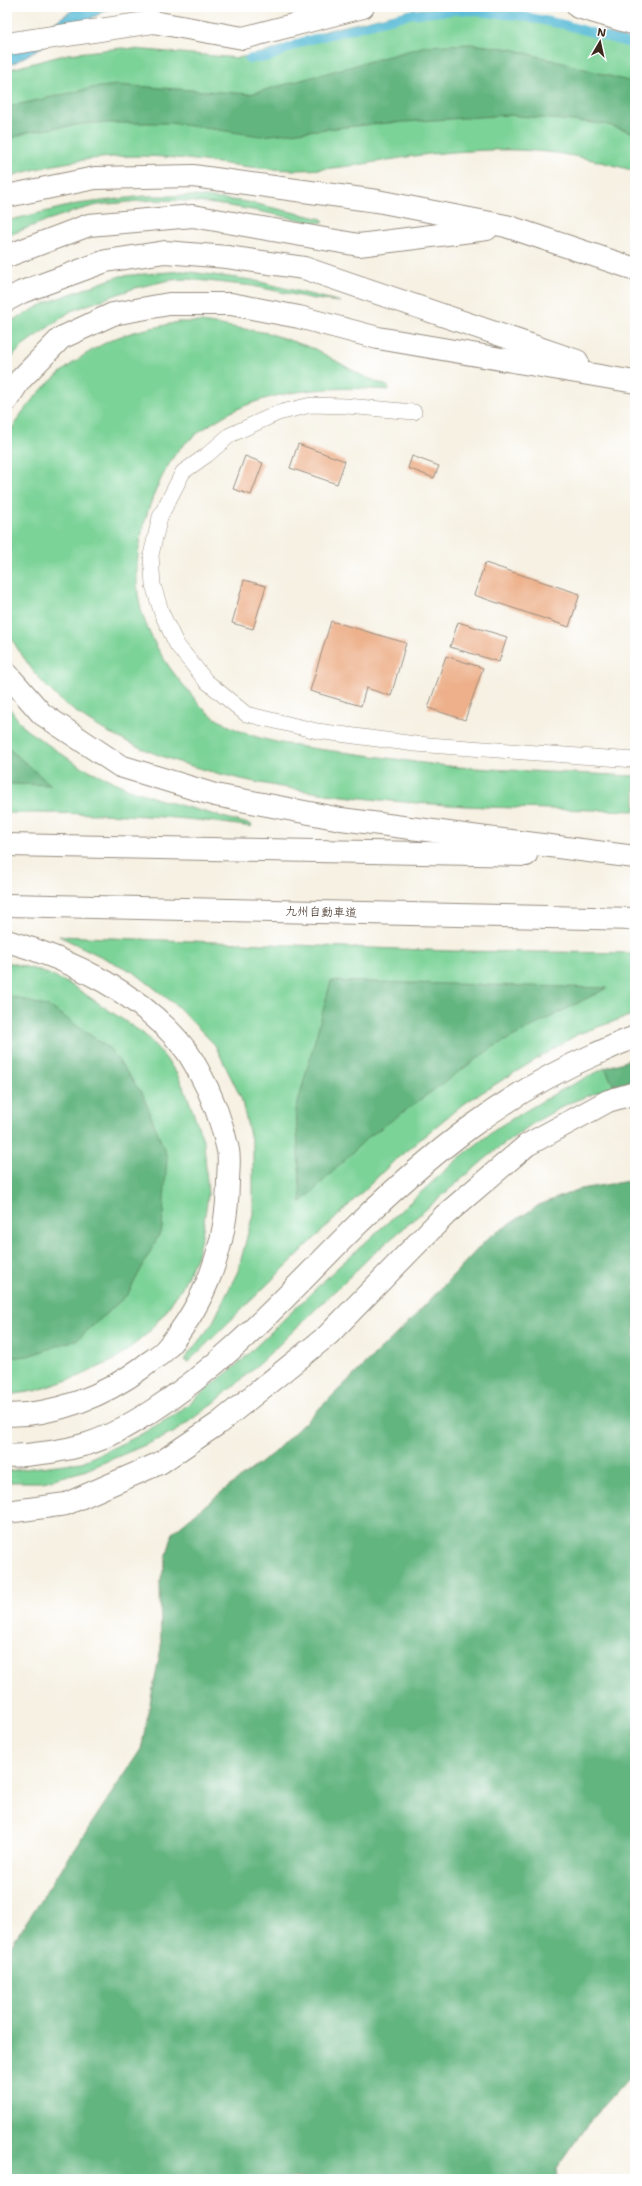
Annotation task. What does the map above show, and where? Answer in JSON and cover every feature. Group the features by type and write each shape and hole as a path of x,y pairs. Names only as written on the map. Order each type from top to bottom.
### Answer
{"main road":[{"path":"153,22 169,7"},
{"path":"10,44 153,22 243,38 363,7"},
{"path":"578,7 635,24"},
{"path":"7,196 95,178 193,176 377,201 506,226 635,270"},
{"path":"7,256 89,225 193,216 359,245 506,226"},
{"path":"7,300 22,292 106,261 165,252 227,257 304,268 635,381"},
{"path":"7,400 20,380 61,338 113,314 169,304 231,304 299,316 378,338 635,381"},
{"path":"7,674 42,714 120,766 215,795 341,819 635,857"},
{"path":"7,845 635,857"},
{"name":"九州自動車道","path":"7,905 635,919"},
{"path":"7,941 42,951 96,976 148,1012 185,1049 213,1096 228,1151 228,1209 216,1264 194,1312 164,1351 123,1381 75,1405 20,1415 7,1415"},
{"path":"7,1456 44,1454 88,1443 131,1424 173,1397 214,1365 424,1163 492,1112 562,1068 635,1038"},
{"path":"7,1512 66,1504 167,1458 219,1423 328,1336 444,1215 527,1145 608,1101 635,1093"}],"lane":[{"path":"414,412 347,406 311,405 278,413 230,435 207,455 183,472 160,516 151,555 153,585 162,614 177,645 206,681 246,714 317,731 415,744 635,760"}],"green space":[{"path":"438,7 505,10 635,41 635,171 598,161 548,152 496,150 430,154 314,170 280,170 164,157 124,156 65,163 7,177 7,70 68,54 122,48 238,58 270,51 329,30 412,10"},
{"path":"470,44 512,49 635,83 635,133 604,124 509,115 374,124 261,136 170,123 90,123 28,132 7,140 7,107 92,88 117,85 250,94 426,46"},
{"path":"144,196 197,196 248,202 322,219 324,222 315,223 218,204 169,200 145,201 93,206 59,216 7,236 7,221 10,220 77,204"},
{"path":"182,271 252,280 341,302 314,299 253,286 188,279 170,280 135,288 71,311 23,345 7,363 7,323 48,302 120,276"},
{"path":"178,322 202,322 268,333 315,349 359,374 389,387 389,390 344,388 322,389 278,395 257,401 237,409 217,420 195,435 176,453 156,489 142,530 137,573 138,593 142,613 160,652 178,679 200,705 211,715 227,725 262,739 301,747 458,767 635,776 635,811 484,807 395,801 304,791 217,773 138,747 72,709 24,658 11,637 6,619 6,454 8,438 16,422 27,406 57,376 74,362 108,341 137,331"},
{"path":"7,705 25,729 78,765 127,788 161,800 252,825 251,827 190,819 129,815 7,813"},
{"path":"7,747 51,785 7,784"},
{"path":"59,936 451,951 635,953 635,1014 578,1034 463,1104 394,1161 188,1362 184,1360 212,1324 238,1271 253,1214 253,1148 241,1098 215,1045 177,1006 135,973"},
{"path":"7,962 41,971 70,984 144,1034 161,1052 177,1074 187,1095 204,1143 208,1195 202,1235 196,1258 182,1287 166,1311 148,1333 118,1358 80,1376 35,1391 7,1395"},
{"path":"331,981 607,988 493,1047 366,1139 301,1203 296,1110"},
{"path":"7,995 52,1008 110,1049 143,1095 167,1157 162,1229 128,1294 78,1339 28,1356 7,1358"},
{"path":"635,1058 635,1080 614,1086 605,1068"},
{"path":"605,1068 614,1086 569,1103 535,1122 497,1149 372,1255 261,1362 214,1403 173,1433 84,1471 43,1482 7,1482 7,1471 82,1462 136,1437 176,1414 239,1363 337,1268 459,1158 500,1126 556,1093"},
{"path":"635,1180 635,2071 587,2125 556,2169 557,2179 7,2179 7,1951 141,1749 161,1648 160,1583 173,1532 214,1498 272,1454 412,1319 488,1238 539,1205 580,1189"}],"water":[{"path":"77,7 111,7 7,67 7,55"}],"building":[{"path":"298,444 345,461 337,484 290,468"},
{"path":"245,456 263,463 251,495 233,489"},
{"path":"412,456 439,466 434,478 408,468"},
{"path":"485,563 580,594 569,627 474,595"},
{"path":"244,580 266,586 253,629 232,623"},
{"path":"331,621 406,643 391,696 366,688 361,706 310,691"},
{"path":"458,622 507,637 499,662 450,647"},
{"path":"446,656 483,668 465,720 428,708"}],"waterway":[{"path":"249,59 269,57 302,42 411,14 461,10 522,16 566,25 635,45"}]}
